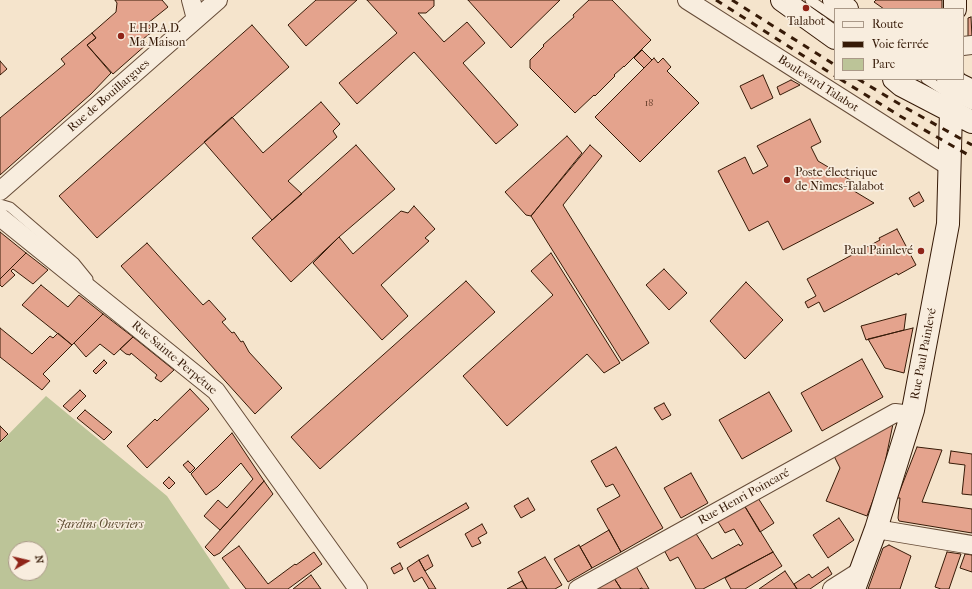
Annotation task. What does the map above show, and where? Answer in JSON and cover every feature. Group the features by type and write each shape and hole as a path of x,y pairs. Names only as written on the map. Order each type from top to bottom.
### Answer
{"street":[{"path":"191,0 196,19"},
{"name":"Rue de Bouillargues","path":"0,191 218,0"},
{"path":"782,0 834,37"},
{"path":"834,0 846,8"},
{"name":"Boulevard Talabot","path":"697,3 950,168"},
{"path":"895,80 902,85 955,90 972,122"},
{"name":"Rue Paul Painlevé","path":"858,579 876,529 912,415 948,224 955,90"},
{"name":"Rue Sainte-Perpétue","path":"0,217 216,390 358,589"},
{"name":"Rue Henri Poincaré","path":"578,589 895,413 912,415"},
{"path":"876,529 972,545"},
{"path":"832,589 858,579"}],"lane":[{"path":"810,0 834,16"},
{"path":"929,80 955,90 972,105"},
{"path":"0,204 10,207 75,263 106,302"}],"green space":[{"name":"Jardins Ouvriers","path":"46,396 167,496 230,589 0,589 0,443"}],"building":[{"name":"E.H.P.A.D. Ma Maison","path":"115,0 162,0 168,7 148,23 151,27 149,29 152,32 143,39 147,44 113,74 87,45 96,38 92,33 116,12 117,3"},
{"path":"316,0 357,0 306,46 288,25"},
{"path":"367,0 434,0 434,6 426,13 418,13 444,42 467,22 485,43 463,63 518,125 496,144 414,52 357,104 339,83 397,33"},
{"path":"468,0 560,0 511,48"},
{"path":"589,0 612,0 651,40 614,75 615,76 595,96 594,95 575,113 530,68 530,60 544,46 543,45 574,17 573,15"},
{"path":"876,0 942,0 942,8 883,8 874,2"},
{"path":"971,17 972,37 968,39 968,18"},
{"path":"252,25 289,67 97,238 59,196"},
{"path":"92,33 96,38 87,45 111,73 91,94 0,175 0,118 65,64 61,59"},
{"path":"642,50 652,60 644,68 634,58"},
{"path":"654,58 658,63 663,58 671,67 667,71 699,103 640,162 595,117"},
{"path":"0,61 7,69 0,75"},
{"path":"763,75 773,98 751,109 740,86"},
{"path":"791,80 800,85 780,95 777,87"},
{"path":"321,102 340,124 333,131 337,137 288,181 302,194 272,220 204,142 232,117 263,153"},
{"name":"Poste électrique de Nîmes-Talabot","path":"810,119 821,142 811,147 818,161 862,187 854,191 874,203 783,250 768,221 749,231 718,171 745,157 753,174 768,166 757,146"},
{"path":"567,136 582,153 531,216 526,215 505,192"},
{"path":"356,145 395,189 339,237 291,282 252,238"},
{"path":"590,145 602,156 563,205 649,343 622,361 531,216"},
{"path":"919,192 924,201 914,207 909,198"},
{"path":"414,206 435,229 425,238 429,241 381,285 408,316 382,340 313,263 339,237 353,254 401,211 408,213"},
{"path":"897,229 916,265 898,275 897,273 824,312 819,302 808,308 805,302 816,296 807,279 880,240 879,238"},
{"path":"0,232 26,253 0,279"},
{"path":"147,243 203,305 209,300 226,319 222,322 232,333 234,332 241,342 243,341 249,352 282,388 255,414 121,266"},
{"path":"26,253 48,270 33,284 13,269 11,271 15,275 2,287 0,285 0,279"},
{"path":"551,253 620,363 604,373 587,354 507,426 463,376 553,295 531,271"},
{"path":"664,269 687,293 669,310 646,285"},
{"path":"466,281 495,312 320,469 291,437"},
{"path":"746,282 783,320 745,359 710,321"},
{"path":"41,285 68,307 79,295 103,314 72,345 22,305"},
{"path":"103,314 133,337 114,355 100,344 86,357 74,343"},
{"path":"906,314 904,330 866,340 861,326"},
{"path":"0,328 32,354 50,336 53,338 58,333 72,345 43,374 50,381 42,390 0,357"},
{"path":"913,328 904,373 885,368 868,339"},
{"path":"133,337 174,370 161,382 155,378 157,375 131,353 130,355 126,354 120,349"},
{"path":"862,359 883,397 822,431 801,393"},
{"path":"104,360 107,363 96,374 93,371"},
{"path":"190,389 209,409 147,468 127,446 155,419 157,421"},
{"path":"80,390 86,396 70,412 63,406"},
{"path":"769,392 792,431 742,459 719,420"},
{"path":"664,403 671,415 662,420 654,408"},
{"path":"85,410 112,432 104,440 77,418"},
{"path":"893,424 882,477 867,516 826,501 840,468 834,456"},
{"path":"0,426 8,434 0,442"},
{"path":"232,433 264,481 220,530 204,516 218,500 227,508 253,479 241,463 217,487 206,495 191,474"},
{"path":"616,447 663,528 621,552 597,509 620,496 613,484 606,487 591,461"},
{"path":"917,447 942,450 922,502 972,509 972,533 899,521 900,498 897,498"},
{"path":"951,451 972,454 972,495 962,494 965,465 949,463"},
{"path":"188,461 195,468 190,473 183,465"},
{"path":"691,473 708,503 681,518 664,488"},
{"path":"169,477 175,483 169,489 163,483"},
{"path":"264,481 273,494 220,553 214,556 205,547"},
{"path":"528,498 535,510 521,518 514,506"},
{"path":"758,498 774,523 760,532 744,505"},
{"path":"466,503 469,508 400,548 397,543"},
{"path":"744,505 773,552 703,589 696,589 678,557 670,561 664,550 695,532 712,559 739,544 740,546 743,544 734,529 725,533 717,520"},
{"path":"839,518 854,540 828,558 813,535"},
{"path":"482,524 487,533 478,538 481,543 472,547 465,534"},
{"path":"609,530 621,552 592,568 580,547"},
{"path":"579,545 592,568 568,582 554,559"},
{"path":"889,545 911,556 900,589 868,589 883,548"},
{"path":"239,546 268,584 314,552 322,564 288,589 246,589 222,558"},
{"path":"773,552 782,566 745,589 731,589 725,578"},
{"path":"947,552 961,554 949,589 941,589 935,587"},
{"path":"965,554 972,555 972,572 960,568"},
{"path":"428,555 433,566 425,571 419,560"},
{"path":"545,557 562,585 555,589 527,589 518,572"},
{"path":"419,560 436,589 429,589 422,577 414,582 407,568"},
{"path":"400,563 403,569 394,574 391,568"},
{"path":"636,566 649,589 621,589 614,578"},
{"path":"828,567 832,574 810,589 797,589 794,584 809,574 812,578"},
{"path":"785,571 797,589 759,589"},
{"path":"311,575 321,589 293,589"},
{"path":"614,578 621,589 593,589"},
{"path":"522,581 527,589 507,589"}],"railway":[{"path":"716,0 834,75"},
{"path":"732,0 834,64"},
{"path":"842,80 900,116 972,157"},
{"path":"860,80 972,145"}],"place":[{"name":"Talabot","path":"806,8"},
{"name":"E.H.P.A.D. Ma Maison","path":"121,36"},
{"name":"Poste électrique de Nîmes-Talabot","path":"787,180"},
{"name":"Paul Painlevé","path":"921,251"}]}
